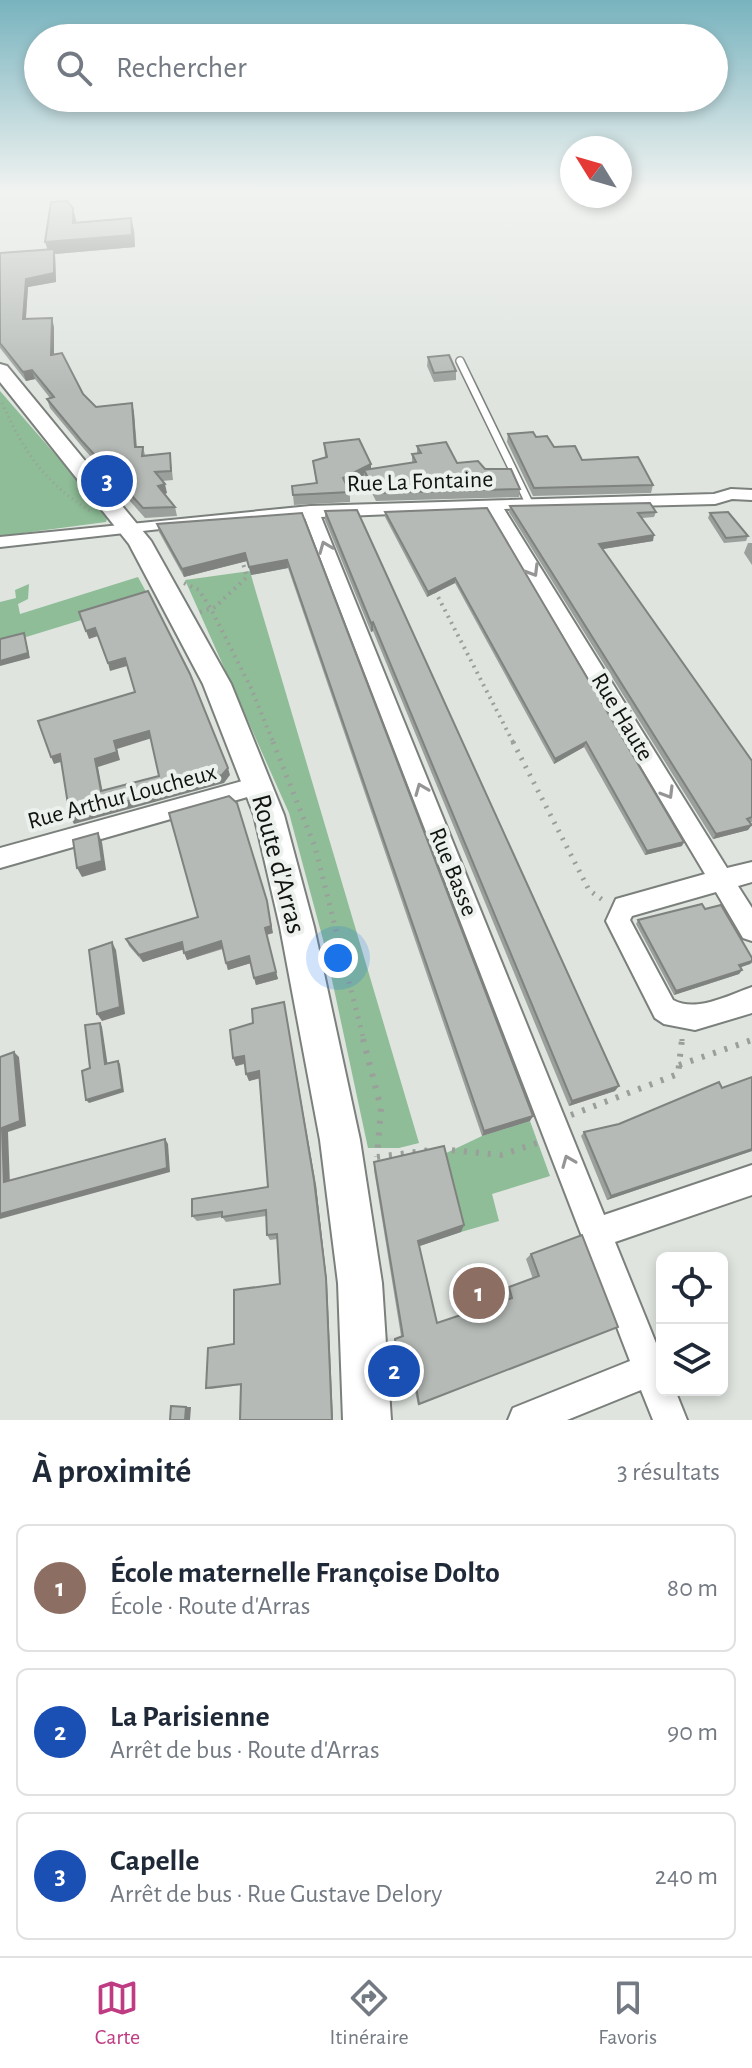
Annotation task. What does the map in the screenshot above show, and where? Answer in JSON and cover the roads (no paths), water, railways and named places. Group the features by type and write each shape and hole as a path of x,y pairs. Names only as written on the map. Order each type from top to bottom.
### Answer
{"main road":[{"name":"Route d'Arras","path":"0,370 182,618 217,684 269,815 297,927 340,1140 360,1283 367,1420"}],"street":[{"name":"Rue La Fontaine","path":"715,499 731,494 752,495"},
{"name":"Rue La Fontaine","path":"0,542 116,526 310,511 715,499 752,505"},
{"name":"Rue Haute","path":"493,504 752,930"},
{"name":"Rue Basse","path":"310,511 670,1420"},
{"name":"Rue Arthur Loucheux","path":"0,858 257,786"},
{"path":"752,872 624,907 618,921 674,1014 752,1000"},
{"path":"597,1233 752,1180"},
{"path":"525,1420 650,1370"}],"lane":[{"path":"460,361 529,503"}],"place":[{"name":"Capelle","path":"107,481"},
{"name":"École maternelle Françoise Dolto","path":"479,1293"},
{"name":"La Parisienne","path":"394,1371"}]}
